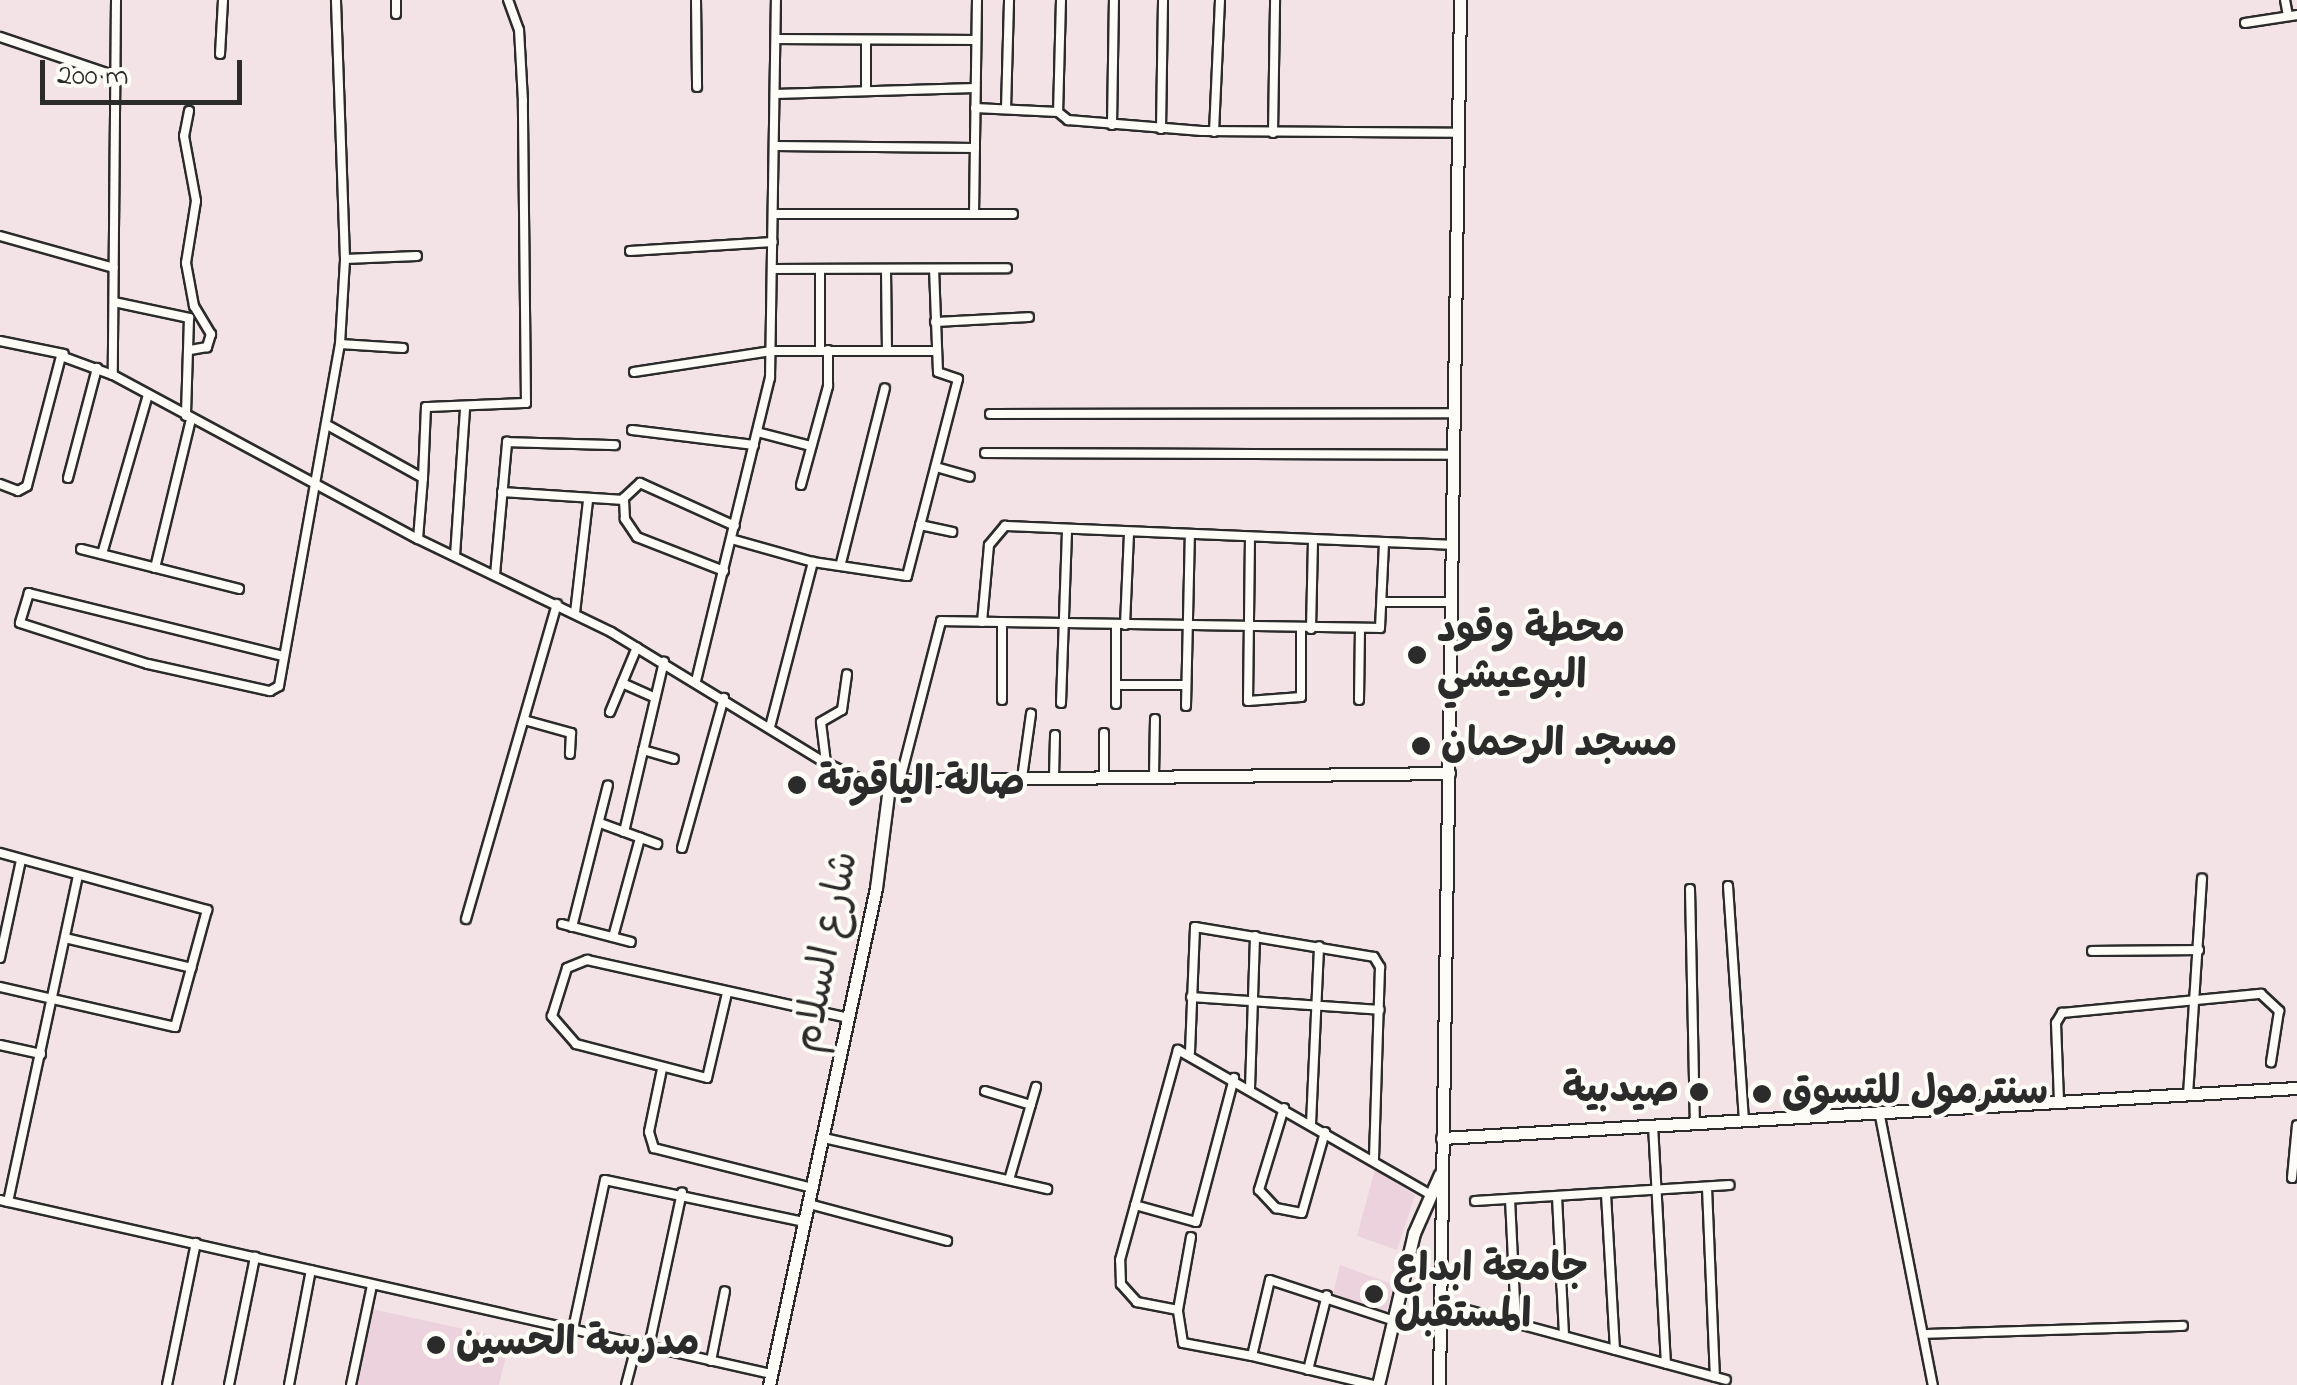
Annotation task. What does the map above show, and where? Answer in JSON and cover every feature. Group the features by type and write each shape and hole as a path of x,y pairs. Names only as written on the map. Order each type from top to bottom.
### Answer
{"main road":[{"path":"1439,1385 1452,602 1450,413 1460,0"},
{"path":"886,791 900,780 1449,773"},
{"name":"شارع السلام","path":"770,1380 880,869 886,791"},
{"path":"1442,1138 2297,1088"},
{"path":"1376,1385 1429,1194 1442,1172"}],"street":[{"path":"113,375 116,0"},
{"path":"220,54 222,0"},
{"path":"283,656 29,592 20,623 148,664 270,691 279,686 283,656 290,650 340,344 345,259 336,0"},
{"path":"396,0 396,14"},
{"path":"418,539 426,406 466,408 526,403 523,102 519,30 508,0"},
{"path":"696,0 696,88"},
{"path":"696,681 736,526 771,352 776,0"},
{"path":"974,214 977,0"},
{"path":"1006,109 1009,0"},
{"path":"1058,112 1061,0"},
{"path":"1112,125 1114,0"},
{"path":"1160,129 1164,0"},
{"path":"1214,132 1220,0"},
{"path":"1273,133 1275,0"},
{"path":"2245,22 2292,16 2285,0"},
{"path":"0,37 116,76"},
{"path":"776,39 976,40"},
{"path":"866,40 866,91"},
{"path":"775,94 976,88"},
{"path":"975,108 1058,112 1073,121 1214,132 1458,134"},
{"path":"189,111 184,136 196,201 186,263 194,306 211,334 207,348 190,350"},
{"path":"774,146 975,148"},
{"path":"774,214 1013,214"},
{"path":"0,236 114,268"},
{"path":"630,250 774,242"},
{"path":"345,259 417,256"},
{"path":"773,269 1007,268"},
{"path":"801,486 828,386 820,270"},
{"path":"886,270 886,350"},
{"path":"731,538 814,562 907,576 958,379 939,374 934,270"},
{"path":"114,302 189,318 188,417 154,568"},
{"path":"935,322 1029,317"},
{"path":"0,341 64,354 113,375 418,539 638,646 826,763 886,791"},
{"path":"340,344 403,348"},
{"path":"634,372 771,352 936,351"},
{"path":"0,484 18,491 27,486 64,354"},
{"path":"68,478 97,368"},
{"path":"840,564 885,388"},
{"path":"102,554 148,394"},
{"path":"455,556 466,408"},
{"path":"990,414 1450,413"},
{"path":"329,426 423,478"},
{"path":"632,430 754,445"},
{"path":"757,432 811,446"},
{"path":"495,575 509,440 616,445"},
{"path":"985,453 1451,456"},
{"path":"936,467 970,477"},
{"path":"502,492 624,500 640,484 736,526"},
{"path":"574,613 588,500"},
{"path":"624,500 636,537 724,571"},
{"path":"920,525 952,532"},
{"path":"982,622 993,534 1005,526 1452,546"},
{"path":"1061,703 1067,529"},
{"path":"1116,704 1130,532"},
{"path":"1186,706 1190,535"},
{"path":"1250,537 1246,628 1251,702 1301,696 1313,540"},
{"path":"900,780 940,622 1381,628 1384,543"},
{"path":"81,549 239,590"},
{"path":"770,728 814,562"},
{"path":"1383,602 1452,602"},
{"path":"466,919 557,604"},
{"path":"1002,622 1002,700"},
{"path":"1359,700 1360,628"},
{"path":"610,712 638,646"},
{"path":"624,832 664,662"},
{"path":"826,763 821,722 842,710 847,674"},
{"path":"622,683 655,698"},
{"path":"1116,685 1186,685"},
{"path":"682,848 724,698"},
{"path":"1022,778 1030,714"},
{"path":"1154,719 1154,776"},
{"path":"524,720 571,733 570,754"},
{"path":"1104,733 1104,776"},
{"path":"1054,778 1055,735"},
{"path":"643,750 674,759"},
{"path":"608,784 600,823 567,926 631,942"},
{"path":"600,823 657,844"},
{"path":"614,937 640,838"},
{"path":"0,854 205,904 175,1027 0,987"},
{"path":"0,958 22,860"},
{"path":"78,876 41,1054 4,1201 649,1346 770,1380"},
{"path":"2188,1095 2197,1005 2202,878"},
{"path":"1728,886 1744,1120"},
{"path":"1690,888 1695,1123"},
{"path":"1190,1052 1195,926 1376,959 1380,1010 1374,1161"},
{"path":"1250,1088 1256,936"},
{"path":"65,938 192,968"},
{"path":"1311,1124 1319,946"},
{"path":"2092,950 2199,950"},
{"path":"727,994 710,1075 662,1069 638,1056 585,1048 560,1032 552,1012 567,968 579,960 849,1018"},
{"path":"2059,1101 2058,1016 2197,1005 2261,994 2277,1004 2271,1062"},
{"path":"1191,997 1380,1010"},
{"path":"0,1044 41,1054"},
{"path":"1178,1310 1125,1295 1120,1260 1175,1053 1190,1052 1429,1194"},
{"path":"662,1069 649,1132 654,1148 812,1188"},
{"path":"1135,1206 1196,1222 1234,1078"},
{"path":"1009,1180 1036,1087"},
{"path":"985,1091 1030,1105"},
{"path":"1284,1108 1260,1190 1276,1208 1302,1213 1325,1132"},
{"path":"1879,1111 1933,1385"},
{"path":"1653,1125 1666,1364"},
{"path":"2292,1178 2297,1125"},
{"path":"824,1138 1047,1189"},
{"path":"573,1329 605,1180 682,1192 805,1222"},
{"path":"1475,1201 1729,1185"},
{"path":"1707,1188 1715,1377"},
{"path":"649,1346 682,1192"},
{"path":"1606,1194 1615,1350"},
{"path":"1557,1196 1564,1336"},
{"path":"1510,1199 1516,1323"},
{"path":"809,1204 947,1241"},
{"path":"1191,1237 1178,1310 1183,1343 1376,1385"},
{"path":"167,1385 196,1244"},
{"path":"229,1385 255,1257"},
{"path":"289,1385 311,1270"},
{"path":"1252,1356 1272,1278 1392,1320"},
{"path":"350,1385 372,1285"},
{"path":"711,1361 726,1291"},
{"path":"1308,1370 1327,1296"},
{"path":"1441,1303 1726,1380"},
{"path":"1924,1334 2182,1326"},
{"path":"626,1385 637,1344"}],"shaded area":[{"path":"1375,1169 1415,1195 1397,1250 1357,1236"},
{"path":"1340,1265 1395,1285 1386,1313 1333,1294"},
{"name":"مدرسة الحسين","path":"372,1309 510,1339 499,1385 355,1385"}],"place":[{"name":"محطة وقود البوعيشي","path":"1417,655"},
{"name":"مسجد الرحمان","path":"1421,746"},
{"name":"صالة الياقوتة","path":"797,785"},
{"name":"صيدبية","path":"1699,1092"},
{"name":"سنترمول للتسوق","path":"1762,1094"},
{"name":"جامعة ابداع المستقبل","path":"1374,1294"},
{"name":"مدرسة الحسين","path":"436,1345"}]}
